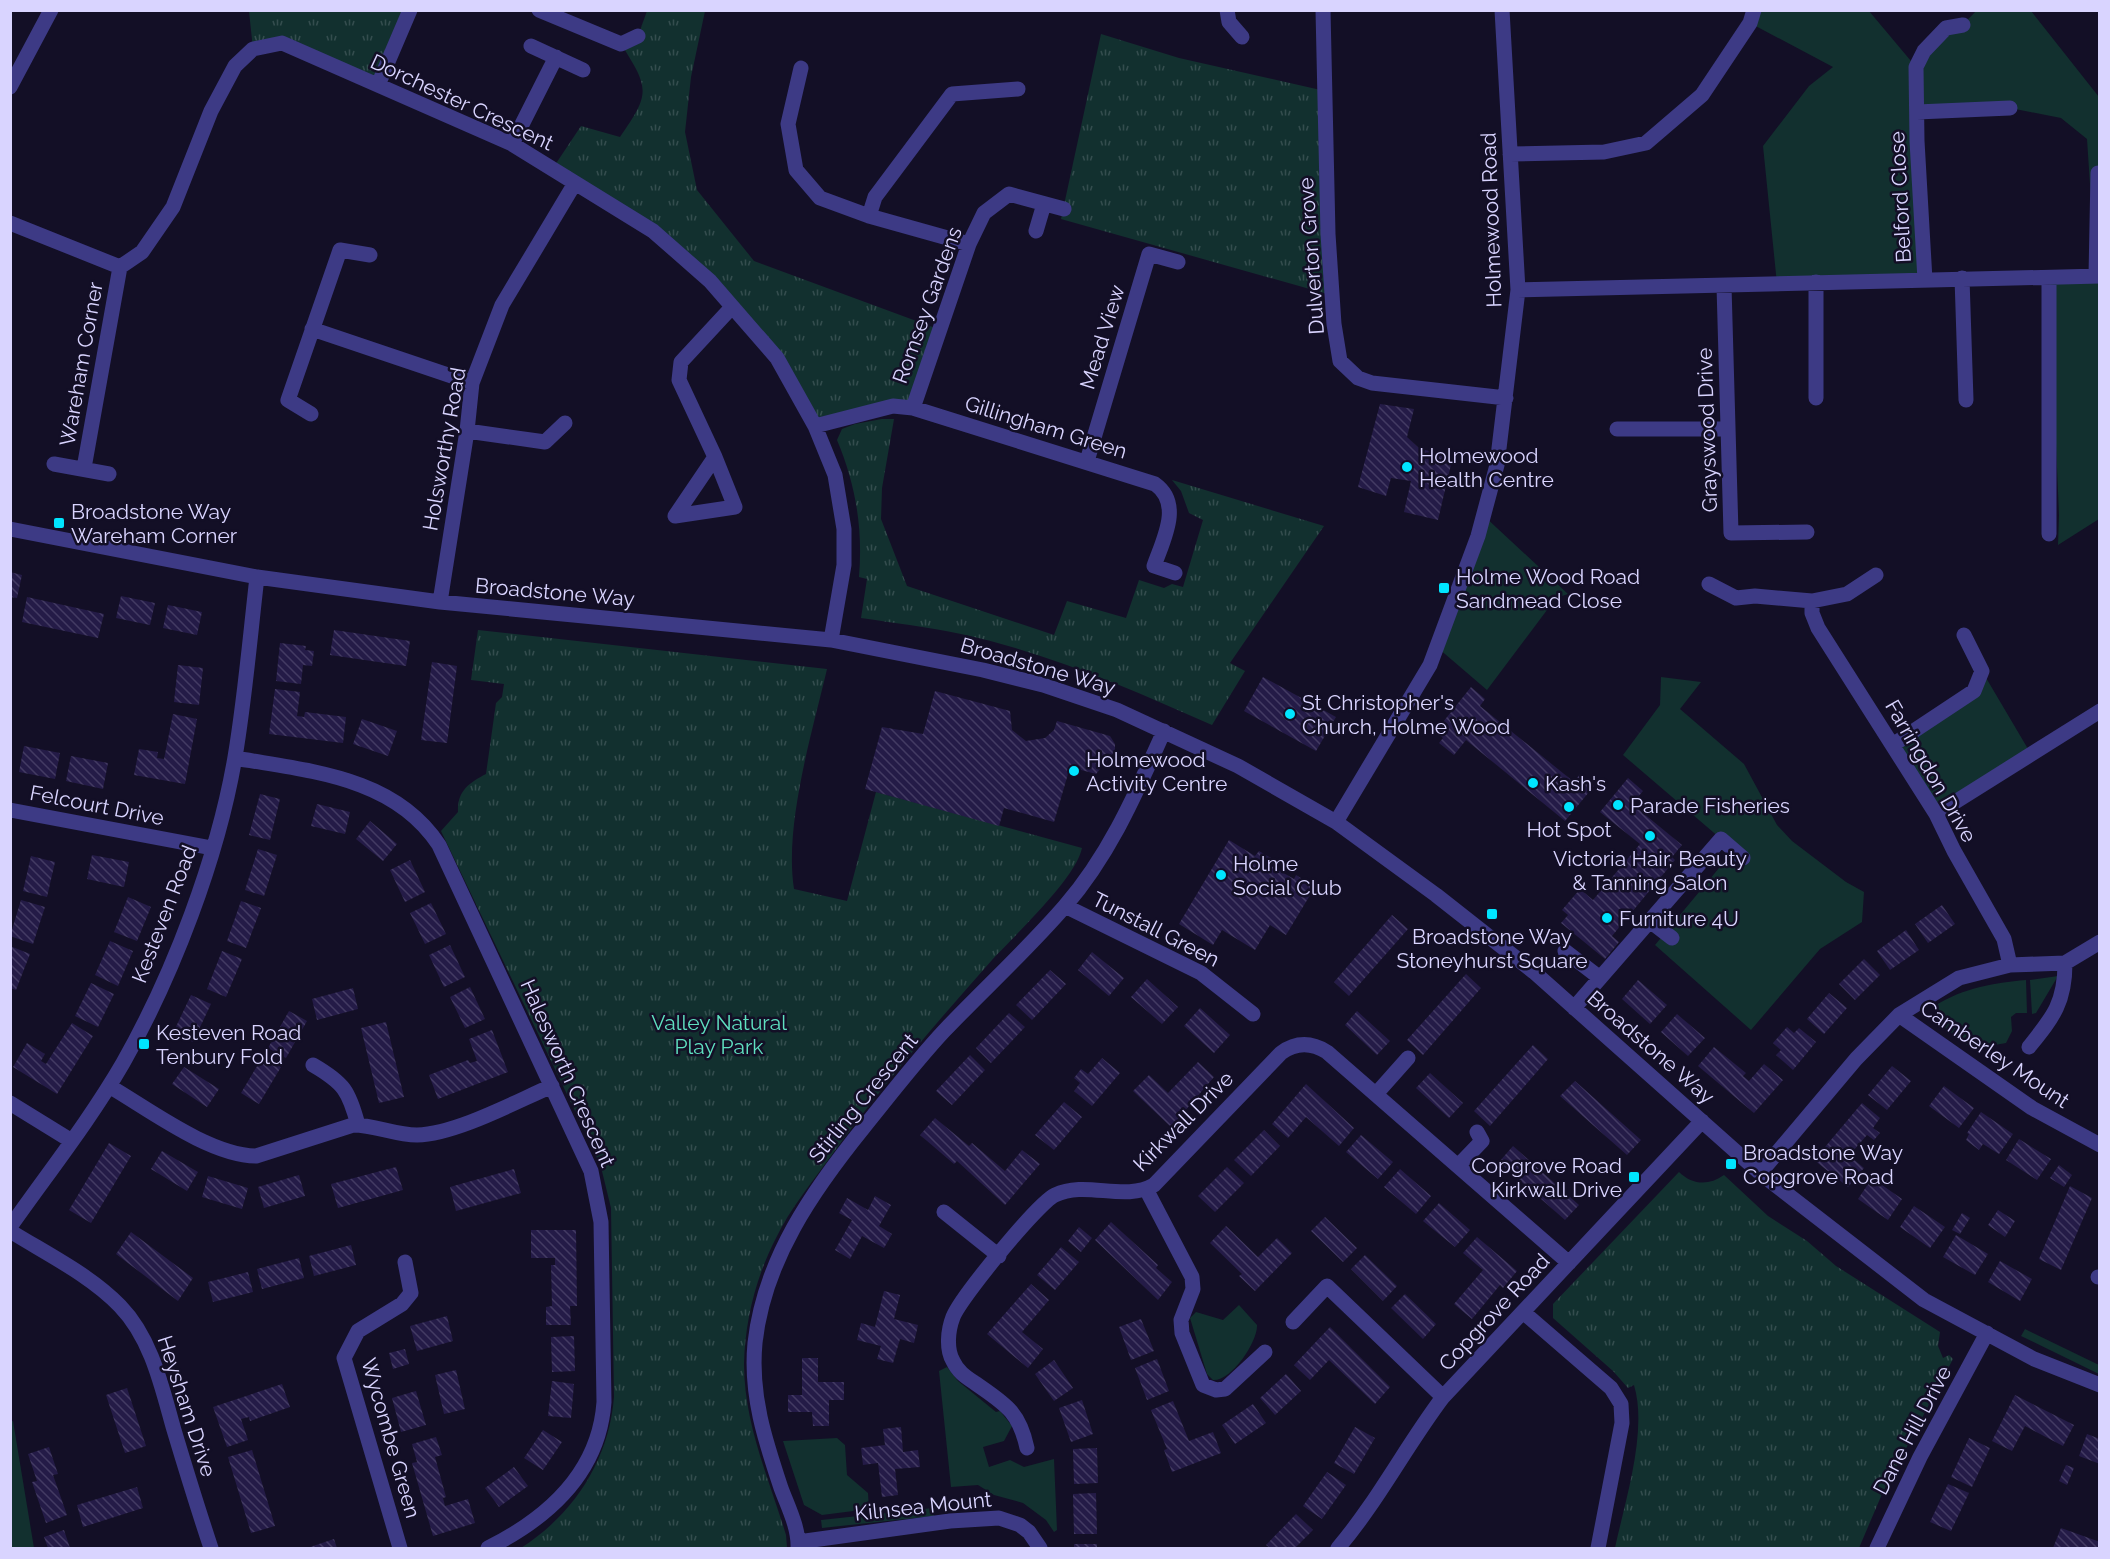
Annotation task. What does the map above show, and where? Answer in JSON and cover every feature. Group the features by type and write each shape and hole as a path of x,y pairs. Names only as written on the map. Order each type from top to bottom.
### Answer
{"street":[{"path":"10,87 51,10"},
{"path":"378,85 410,10"},
{"path":"539,10 621,44 638,36"},
{"path":"1227,10 1229,22 1242,37"},
{"name":"Dulverton Grove","path":"1323,10 1331,295 1341,361 1358,378 1372,383 1506,398"},
{"name":"Holmewood Road","path":"1336,822 1430,665 1478,536 1497,465 1518,290 1502,10"},
{"path":"1510,154 1604,152 1646,143 1702,95 1750,23 1754,10"},
{"name":"Belford Close","path":"1925,280 1916,67 1924,51 1946,28 1963,25"},
{"name":"Dorchester Crescent","path":"120,267 142,252 173,207 211,111 235,66 253,49 282,43 512,144 653,231 710,281 777,358 815,426 835,475 844,529 844,565 831,640"},
{"path":"531,46 583,70"},
{"path":"512,144 556,57"},
{"path":"801,68 788,124 796,170 820,198 869,216 969,244"},
{"path":"869,216 875,197 951,94 1018,89"},
{"name":"Belford Close","path":"1917,112 2010,108"},
{"path":"1518,290 2098,276 2098,173"},
{"name":"Holsworthy Road","path":"440,602 467,431 472,383 502,305 575,183"},
{"name":"Romsey Gardens","path":"913,408 969,244 984,213 1009,194 1064,209"},
{"path":"1036,231 1044,204"},
{"path":"10,223 120,267"},
{"path":"310,414 288,400 340,250 370,255"},
{"name":"Mead View","path":"1087,461 1149,254 1178,262"},
{"name":"Wareham Corner","path":"84,468 120,267"},
{"path":"1962,278 1966,400"},
{"path":"2049,278 2049,534"},
{"path":"1816,282 1816,398"},
{"name":"Grayswood Drive","path":"1724,286 1731,533 1807,532"},
{"path":"715,457 679,380 681,362 732,307"},
{"path":"312,329 472,383"},
{"name":"Gillingham Green","path":"815,426 893,406 913,408 1155,484 1166,494 1170,515 1154,566 1174,573"},
{"path":"467,431 544,442 566,423"},
{"path":"1617,429 1727,429"},
{"name":"Wareham Corner","path":"54,464 109,474"},
{"name":"Broadstone Way","path":"10,529 257,577 440,602 831,640 912,655 1043,685 1117,710 1238,766 1336,822 1471,922 1575,1008 1760,1173 1924,1300 2034,1359 2100,1385"},
{"path":"1709,584 1736,598 1755,596 1812,602 1847,594 1876,575"},
{"name":"Kesteven Road","path":"10,1229 109,1086 162,984 182,936 212,848 235,758 257,577"},
{"name":"Farringdon Drive","path":"1812,602 1812,613 1818,628 1894,744 1936,814 1954,851 2004,939 2010,965"},
{"path":"1894,744 1974,691 1982,671 1964,635"},
{"path":"1936,814 2100,711"},
{"name":"Stirling Crescent","path":"798,1545 761,1428 756,1396 755,1343 771,1278 809,1199 833,1166 943,1032 1065,906 1107,850 1164,731"},
{"name":"Halesworth Crescent","path":"235,758 358,783 397,802 425,825 439,845 585,1154 599,1205 603,1416 596,1444 576,1482 526,1527 488,1548"},
{"name":"Felcourt Drive","path":"10,810 212,848"},
{"path":"1575,1008 1721,839 1743,858"},
{"name":"Tunstall Green","path":"1065,906 1201,973 1253,1014"},
{"path":"1650,921 1672,938"},
{"path":"1760,1173 1856,1059 1899,1015 1959,978 2010,965 2065,963 2100,942"},
{"path":"1565,951 1600,978"},
{"path":"2029,1047 2055,1016 2065,987 2065,963"},
{"name":"Camberley Mount","path":"1899,1015 2032,1108 2100,1145"},
{"name":"Kirkwall Drive","path":"1027,1448 1020,1422 1014,1412 959,1372 951,1359 949,1345 954,1316 961,1304 1044,1202 1055,1195 1081,1190 1146,1189 1161,1179 1288,1048 1304,1044 1320,1047 1569,1263"},
{"path":"1376,1094 1408,1059"},
{"path":"313,1065 335,1078 347,1091 358,1125"},
{"path":"109,1086 211,1146 241,1156 272,1153 339,1128 358,1125 407,1134 430,1134 446,1130 552,1086"},
{"path":"10,1103 70,1140"},
{"name":"Copgrove Road","path":"1338,1548 1374,1503 1443,1397 1702,1121"},
{"path":"1458,1166 1482,1141 1477,1132"},
{"path":"1146,1189 1192,1277 1193,1289 1181,1320 1182,1333 1200,1382 1212,1390 1225,1389 1265,1352"},
{"path":"944,1212 999,1256"},
{"name":"Heysham Drive","path":"10,1229 99,1287 121,1307 139,1330 165,1397 211,1548"},
{"name":"Wycombe Green","path":"400,1548 344,1358 358,1331 402,1305 411,1293 405,1262"},
{"path":"1293,1322 1327,1286 1443,1397"},
{"path":"1523,1312 1611,1388 1621,1404 1622,1423 1598,1548"},
{"name":"Dane Hill Drive","path":"1877,1548 1915,1467 1987,1333"},
{"name":"Kilnsea Mount","path":"798,1545 950,1521 999,1518 1020,1525 1029,1532 1040,1548"}],"green space":[{"path":"249,11 410,11 378,85 282,43 253,49"},
{"path":"647,11 705,11 691,77 685,132 697,190 754,261 938,329 913,408 815,426 777,358 653,231 553,168 581,126 620,137 630,122 637,110 643,90 637,71 621,44 638,36"},
{"path":"1754,11 1869,11 1916,67 1928,51 1976,11 2031,11 2099,97 2099,519 2058,545 2059,515 2049,278 2096,275 2087,139 2061,118 2010,108 1917,112 1925,280 1777,284 1763,146 1809,86 1833,67 1750,23"},
{"path":"1101,34 1179,58 1325,91 1331,295 1061,219"},
{"path":"882,419 894,419 882,488 881,519 907,586 1054,635 1067,601 1126,618 1139,580 1164,588 1172,584 1183,587 1203,520 1189,513 1181,491 1172,480 1324,526 1230,663 1245,671 1212,725 1120,685 1026,651 949,632 861,618 867,579 859,577 860,542 857,507 844,457 837,440 842,429"},
{"path":"1483,515 1568,594 1556,598 1487,690 1438,648"},
{"name":"Valley Natural Play Park","path":"478,630 827,669 807,750 796,808 792,864 794,889 847,901 876,792 1082,848 1069,875 1057,890 950,1008 869,1105 795,1206 769,1253 757,1283 749,1315 744,1364 745,1386 753,1430 786,1535 787,1548 521,1548 557,1519 586,1483 605,1442 611,1420 614,1397 611,1208 601,1167 441,831 458,812 460,798 465,789 486,774 496,703 502,697 504,684 471,680"},
{"path":"1982,671 2031,754 1936,814 1894,744 1973,691"},
{"path":"1661,677 1701,682 1680,709 1744,764 1777,825 1792,841 1846,882 1864,892 1862,922 1820,949 1751,1030 1655,945 1734,850 1623,755 1660,705"},
{"path":"2058,976 2036,1013 2032,1014 2030,980"},
{"path":"2026,980 2027,1013 2016,1013 2011,1017 2012,1031 2006,1043 1978,1048 1975,1051 1936,1021 1936,1005 1957,994 1979,987"},
{"path":"1679,1172 1695,1182 1712,1181 1724,1175 1768,1216 1807,1241 1836,1266 1940,1332 1938,1346 1943,1358 1949,1355 1953,1359 1882,1494 1859,1548 1615,1548 1637,1444 1638,1403 1634,1385 1628,1388 1613,1371 1553,1318 1553,1304"},
{"path":"1239,1305 1257,1325 1256,1332 1249,1350 1236,1367 1220,1379 1213,1380 1207,1374 1190,1318 1196,1312 1223,1320"},
{"path":"2025,1329 2099,1365 2099,1374 2021,1336"},
{"path":"947,1367 958,1381 996,1412 1000,1411 1012,1426 1004,1441 983,1447 989,1467 1010,1460 1024,1467 1054,1459 1057,1530 1054,1532 1046,1520 1023,1503 994,1495 978,1485 951,1487 939,1371"},
{"path":"13,1421 34,1548 11,1548 10,1422"},
{"path":"837,1438 845,1445 847,1475 868,1493 869,1509 822,1515 804,1505 783,1441"},
{"path":"933,1508 934,1516 822,1528 821,1520"}],"building":[{"name":"Holmewood Health Centre","path":"1380,404 1414,409 1407,437 1420,449 1453,456 1438,520 1404,512 1411,481 1391,478 1386,496 1358,487"},
{"path":"10,572 22,575 17,598 10,597"},
{"path":"121,596 155,603 150,625 116,618"},
{"path":"27,597 104,614 98,638 22,622"},
{"path":"168,605 202,612 197,635 163,628"},
{"path":"334,630 410,641 406,666 330,655"},
{"path":"280,643 306,646 305,650 314,651 312,666 303,665 301,684 276,681"},
{"path":"432,662 457,666 447,743 421,740"},
{"path":"178,665 203,668 199,705 174,702"},
{"name":"St Christopher's Church, Holme Wood","path":"1263,677 1336,717 1316,751 1244,711"},
{"path":"1471,687 1485,699 1480,706 1574,782 1580,774 1594,786 1565,821 1466,740 1454,755 1439,743 1443,738 1435,732"},
{"path":"275,689 300,692 297,716 304,717 305,712 346,717 343,743 269,734"},
{"path":"935,691 1010,711 1012,730 1026,741 1045,738 1054,730 1057,721 1110,736 1115,744 1115,751 1096,774 1070,767 1054,822 1004,808 999,826 865,789 882,727 923,734"},
{"path":"173,714 197,719 185,784 134,775 139,749 158,752 157,758 164,759"},
{"path":"362,719 397,731 388,756 353,744"},
{"path":"24,746 60,753 55,779 19,772"},
{"path":"71,756 108,763 103,789 66,781"},
{"path":"1628,778 1643,791 1632,804 1682,845 1672,857 1675,860 1612,936 1619,942 1605,959 1561,923 1568,915 1562,910 1580,889 1593,900 1640,844 1600,812"},
{"path":"260,794 280,799 270,840 249,835"},
{"path":"317,804 350,812 345,834 311,826"},
{"path":"370,821 397,844 383,861 356,839"},
{"path":"1229,840 1255,856 1259,851 1271,858 1268,864 1294,879 1296,875 1315,887 1286,935 1270,925 1255,950 1222,930 1213,945 1179,924"},
{"path":"258,849 277,855 264,896 245,890"},
{"path":"92,855 129,862 124,887 87,879"},
{"path":"31,856 55,862 47,897 23,891"},
{"path":"410,860 425,892 405,902 390,870"},
{"path":"128,897 151,907 137,941 114,932"},
{"path":"21,900 45,907 33,944 10,936"},
{"path":"241,901 261,908 246,948 227,941"},
{"path":"431,903 446,934 425,944 410,913"},
{"path":"1942,905 1955,924 1928,943 1915,924"},
{"path":"1392,915 1408,929 1349,996 1334,982"},
{"path":"1906,930 1919,950 1890,970 1877,951"},
{"path":"110,941 133,951 118,986 95,975"},
{"path":"450,945 465,977 444,987 429,955"},
{"path":"10,946 30,954 16,990 10,988"},
{"path":"222,951 242,959 226,997 207,989"},
{"path":"1092,952 1124,978 1109,996 1078,970"},
{"path":"1864,959 1880,975 1855,1000 1839,984"},
{"path":"1050,970 1066,984 1032,1020 1016,1005"},
{"path":"1466,974 1481,988 1423,1055 1407,1040"},
{"path":"1147,979 1178,1007 1162,1024 1131,997"},
{"path":"1638,980 1667,1005 1650,1024 1622,999"},
{"path":"91,983 114,994 98,1027 75,1016"},
{"path":"470,987 485,1019 465,1028 450,997"},
{"path":"353,988 358,1009 317,1020 312,999"},
{"path":"1829,993 1847,1008 1824,1034 1807,1019"},
{"path":"191,995 211,1004 193,1042 173,1033"},
{"path":"1200,1008 1230,1035 1214,1053 1184,1026"},
{"path":"289,1011 307,1021 286,1058 268,1048"},
{"path":"1357,1011 1390,1041 1377,1055 1345,1025"},
{"path":"1009,1013 1025,1027 991,1063 976,1048"},
{"path":"1677,1014 1705,1038 1688,1056 1661,1032"},
{"path":"386,1022 404,1097 379,1103 361,1028"},
{"path":"72,1023 93,1036 57,1094 13,1067 27,1043 45,1054 41,1061 46,1064"},
{"path":"1787,1027 1794,1033 1799,1028 1816,1042 1793,1070 1776,1055 1781,1050 1773,1043"},
{"path":"492,1030 508,1072 438,1099 429,1075 468,1060 470,1063 477,1061 469,1039"},
{"path":"1533,1045 1548,1059 1490,1126 1474,1111"},
{"path":"1714,1047 1746,1073 1743,1076 1749,1081 1764,1064 1783,1080 1754,1113 1698,1066"},
{"path":"970,1055 985,1070 952,1105 936,1091"},
{"path":"263,1056 281,1067 259,1104 241,1093"},
{"path":"1102,1058 1120,1073 1092,1106 1074,1091 1080,1083 1074,1078 1081,1069 1088,1074"},
{"path":"1198,1062 1214,1077 1171,1127 1133,1091 1149,1075 1168,1093"},
{"path":"1892,1066 1911,1081 1887,1110 1868,1095"},
{"path":"184,1067 219,1089 207,1107 172,1084"},
{"path":"1430,1073 1463,1103 1449,1118 1416,1088"},
{"path":"1575,1081 1641,1140 1627,1155 1560,1096"},
{"path":"1306,1084 1354,1128 1339,1146 1306,1117 1288,1138 1272,1124"},
{"path":"1944,1086 1974,1108 1959,1128 1929,1106"},
{"path":"1064,1102 1082,1117 1054,1150 1035,1135"},
{"path":"1862,1103 1880,1118 1873,1128 1880,1133 1874,1140 1867,1135 1853,1151 1850,1149 1846,1153 1864,1168 1848,1187 1814,1160"},
{"path":"1981,1112 2013,1134 1999,1154 1983,1144 1979,1150 1966,1140 1969,1134 1967,1133"},
{"path":"935,1118 969,1146 972,1143 1005,1171 1022,1150 1040,1164 1005,1205 957,1161 954,1164 920,1135"},
{"path":"1264,1130 1280,1146 1251,1176 1234,1160"},
{"path":"1361,1135 1393,1162 1378,1179 1346,1152"},
{"path":"2019,1139 2051,1159 2037,1180 2006,1160"},
{"path":"109,1143 131,1156 91,1223 69,1210"},
{"path":"1513,1146 1579,1205 1565,1220 1499,1162"},
{"path":"162,1151 198,1172 187,1191 151,1169"},
{"path":"2059,1165 2072,1175 2064,1187 2050,1178"},
{"path":"396,1167 403,1190 338,1208 331,1184"},
{"path":"1227,1167 1244,1183 1215,1212 1198,1196"},
{"path":"514,1169 521,1193 456,1211 450,1187"},
{"path":"1400,1169 1431,1196 1416,1214 1384,1187"},
{"path":"299,1175 305,1196 264,1208 258,1187"},
{"path":"208,1176 248,1188 242,1209 202,1197"},
{"path":"1872,1178 1902,1199 1888,1220 1858,1199"},
{"path":"2070,1186 2092,1198 2061,1270 2039,1259"},
{"path":"875,1196 891,1205 879,1226 892,1234 884,1248 862,1236 850,1259 835,1250 852,1220 839,1213 847,1198 868,1210"},
{"path":"1439,1203 1470,1230 1455,1247 1423,1221"},
{"path":"1914,1206 1945,1227 1930,1248 1900,1227"},
{"path":"1998,1210 2015,1221 2005,1237 1988,1225"},
{"path":"1962,1213 1970,1218 1960,1234 1952,1230"},
{"path":"1325,1217 1357,1248 1343,1262 1311,1231"},
{"path":"1111,1222 1158,1265 1156,1268 1172,1282 1158,1300 1095,1240"},
{"path":"1226,1226 1258,1257 1277,1238 1292,1253 1255,1291 1239,1276 1242,1274 1210,1243"},
{"path":"1079,1227 1092,1238 1081,1252 1068,1241"},
{"path":"531,1230 576,1230 577,1306 570,1306 571,1325 546,1325 546,1307 552,1306 551,1265 555,1265 555,1258 531,1258"},
{"path":"131,1232 193,1278 178,1301 116,1254"},
{"path":"1956,1235 1988,1254 1975,1275 1943,1257"},
{"path":"1477,1237 1517,1271 1503,1288 1500,1285 1472,1319 1454,1304 1483,1270 1463,1253"},
{"path":"351,1245 356,1265 314,1276 309,1256"},
{"path":"1061,1247 1079,1262 1055,1290 1037,1275"},
{"path":"1365,1255 1397,1286 1383,1301 1351,1269"},
{"path":"299,1258 304,1278 262,1289 257,1269"},
{"path":"2000,1261 2032,1279 2020,1301 1988,1282"},
{"path":"248,1272 253,1292 213,1302 208,1282"},
{"path":"1031,1284 1049,1300 1022,1332 1043,1349 1028,1368 987,1334"},
{"path":"884,1291 900,1295 894,1319 918,1325 914,1343 900,1339 893,1363 877,1359 881,1346 857,1340 861,1323 875,1327"},
{"path":"1405,1294 1436,1324 1423,1339 1391,1308"},
{"path":"447,1316 453,1341 417,1351 410,1326"},
{"path":"1141,1319 1154,1351 1131,1360 1119,1327"},
{"path":"1330,1327 1390,1387 1375,1404 1329,1360 1310,1380 1294,1365"},
{"path":"574,1336 575,1371 552,1372 551,1337"},
{"path":"405,1349 409,1364 393,1369 389,1353"},
{"path":"802,1358 818,1358 818,1382 844,1382 844,1400 829,1400 829,1426 813,1426 812,1412 788,1412 788,1395 802,1395"},
{"path":"1157,1359 1169,1391 1147,1400 1135,1368"},
{"path":"1054,1360 1073,1388 1054,1401 1035,1374"},
{"path":"456,1370 465,1409 444,1414 435,1375"},
{"path":"1286,1374 1301,1391 1275,1415 1260,1398"},
{"path":"552,1381 574,1384 571,1418 548,1416"},
{"path":"282,1384 290,1407 250,1421 249,1417 241,1419 248,1440 227,1447 213,1407"},
{"path":"127,1388 146,1446 125,1453 106,1395"},
{"path":"416,1391 426,1425 401,1432 392,1398"},
{"path":"2015,1395 2074,1425 2063,1446 2025,1426 2012,1451 1992,1441"},
{"path":"1082,1400 1093,1434 1071,1442 1059,1408"},
{"path":"1173,1401 1189,1441 1213,1432 1221,1453 1172,1472 1164,1450 1167,1449 1151,1410"},
{"path":"1253,1404 1266,1423 1235,1444 1222,1425"},
{"path":"901,1427 903,1452 918,1450 920,1467 895,1469 898,1495 882,1497 878,1463 863,1465 861,1448 885,1445 883,1429"},
{"path":"1355,1427 1375,1438 1354,1474 1334,1463"},
{"path":"543,1430 562,1442 543,1470 524,1458"},
{"path":"2087,1434 2100,1439 2100,1464 2079,1456"},
{"path":"436,1437 442,1455 435,1457 446,1497 443,1498 445,1506 468,1499 475,1523 433,1536 412,1463 417,1462 412,1444"},
{"path":"1969,1438 1990,1448 1972,1487 1951,1477"},
{"path":"49,1447 58,1474 53,1475 67,1515 46,1523 32,1482 37,1481 28,1454"},
{"path":"1097,1448 1098,1483 1074,1484 1073,1449"},
{"path":"252,1450 275,1526 251,1533 228,1457"},
{"path":"2066,1465 2074,1468 2067,1485 2059,1481"},
{"path":"514,1467 528,1486 499,1507 485,1488"},
{"path":"1327,1472 1346,1485 1322,1519 1303,1506"},
{"path":"1948,1484 1969,1493 1951,1531 1930,1522"},
{"path":"137,1487 143,1508 83,1527 77,1505"},
{"path":"1096,1493 1097,1534 1074,1534 1073,1494"},
{"path":"1296,1514 1313,1530 1295,1548 1270,1548 1266,1545"},
{"path":"2061,1528 2100,1542 2100,1548 2053,1548"},
{"path":"64,1530 70,1548 48,1548 44,1537"},
{"path":"334,1539 337,1548 307,1548"},
{"path":"1074,1544 1097,1544 1097,1548 1074,1548"}],"place":[{"name":"Holmewood Health Centre","path":"1407,467"},
{"name":"Broadstone Way Wareham Corner","path":"59,523"},
{"name":"Holme Wood Road Sandmead Close","path":"1444,588"},
{"name":"St Christopher's Church, Holme Wood","path":"1290,714"},
{"name":"Holmewood Activity Centre","path":"1074,771"},
{"name":"Kash's","path":"1533,783"},
{"name":"Parade Fisheries","path":"1618,805"},
{"name":"Hot Spot","path":"1569,807"},
{"name":"Victoria Hair, Beauty & Tanning Salon","path":"1650,836"},
{"name":"Holme Social Club","path":"1221,875"},
{"name":"Broadstone Way Stoneyhurst Square","path":"1492,914"},
{"name":"Furniture 4U","path":"1607,918"},
{"name":"Kesteven Road Tenbury Fold","path":"144,1044"},
{"name":"Broadstone Way Copgrove Road","path":"1731,1164"},
{"name":"Copgrove Road Kirkwall Drive","path":"1634,1177"}]}
